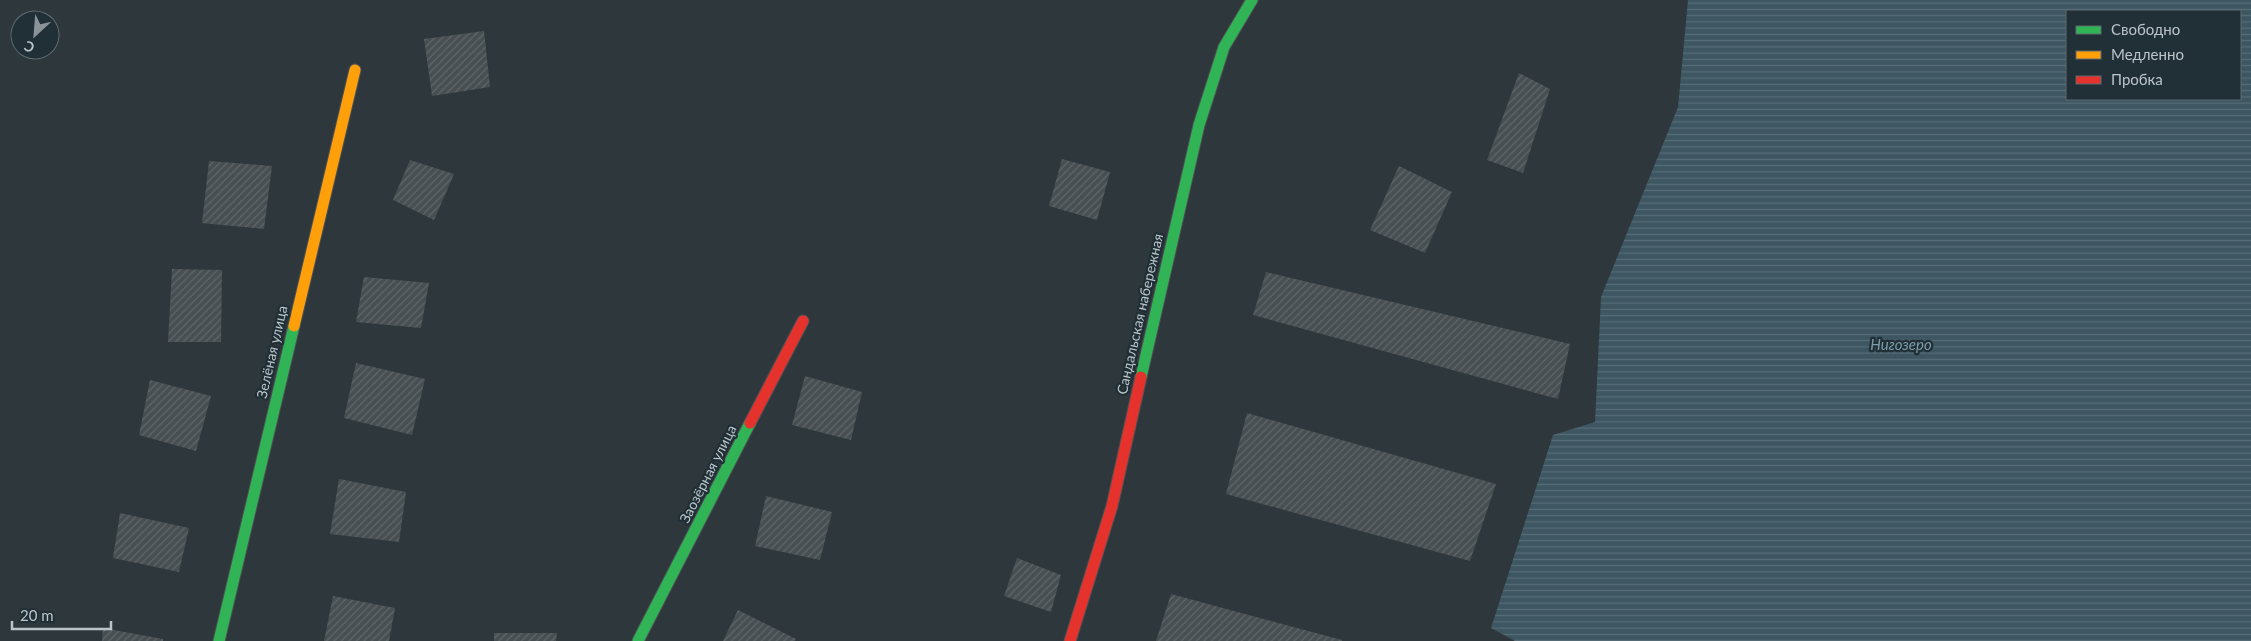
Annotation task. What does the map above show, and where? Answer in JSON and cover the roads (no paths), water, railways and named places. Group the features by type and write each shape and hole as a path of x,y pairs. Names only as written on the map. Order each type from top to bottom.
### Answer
{"street":[{"name":"Сандальская набережная","path":"1070,641 1112,506 1199,125 1224,47 1252,0"},
{"name":"Зелёная улица","path":"219,641 355,70"},
{"name":"Заозёрная улица","path":"638,641 803,321"}],"water":[{"name":"Нигозеро","path":"1688,0 2251,0 2251,641 1515,641 1491,628 1553,435 1595,422 1601,297 1678,107"}]}
